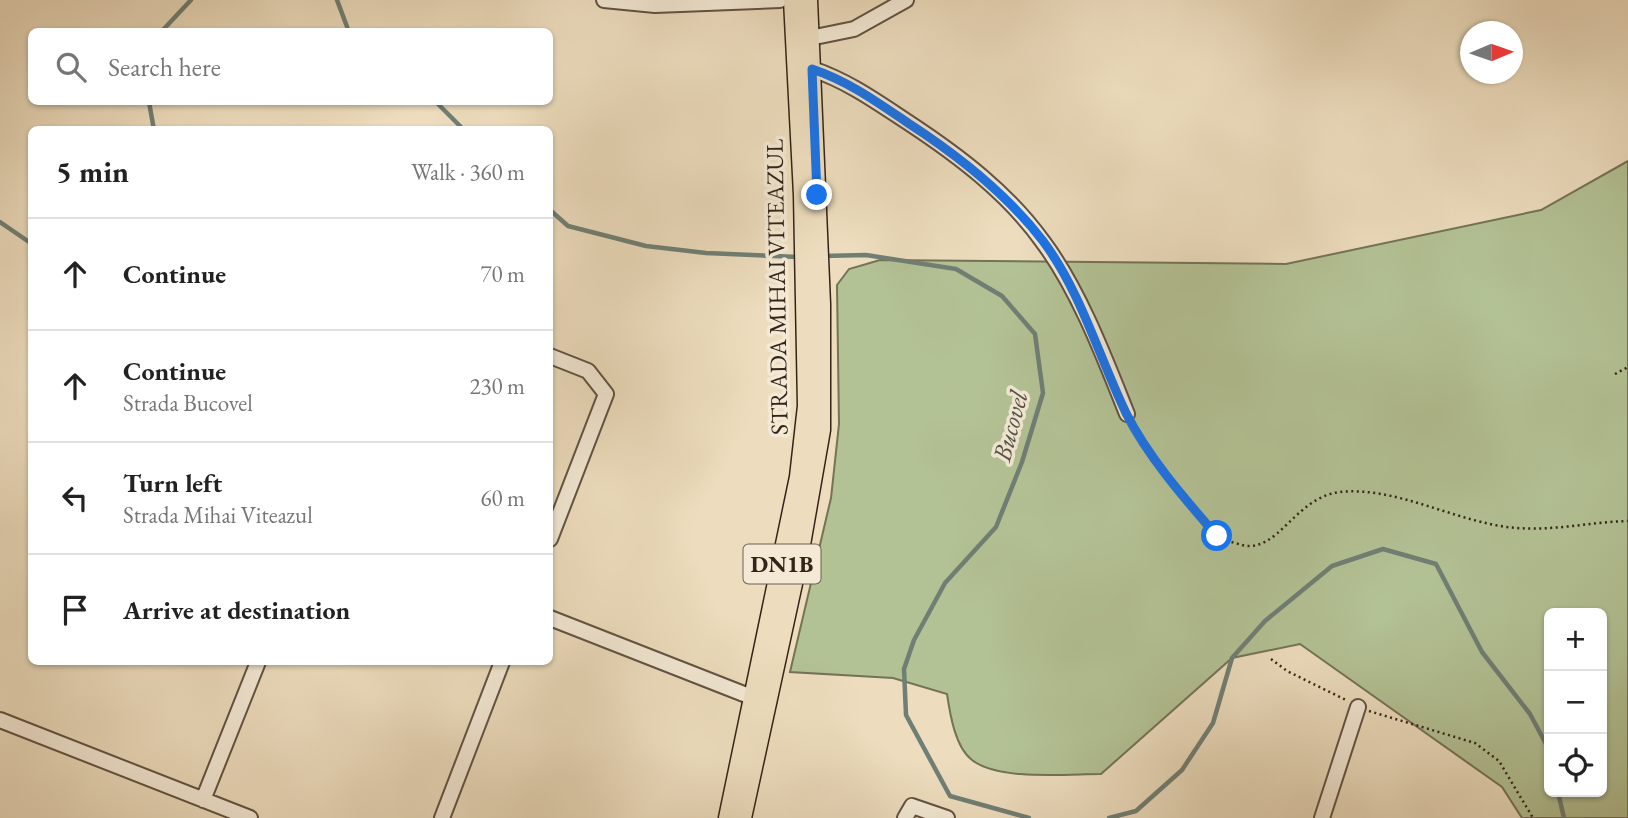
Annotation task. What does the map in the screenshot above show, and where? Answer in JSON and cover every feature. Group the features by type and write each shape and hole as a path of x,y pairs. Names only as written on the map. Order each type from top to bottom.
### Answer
{"main road":[{"name":"STRADA MIHAI VITEAZUL","path":"742,818 816,468 823,396 814,305 810,195 793,0"},
{"name":"STRADA MIHAI VITEAZUL","path":"808,0 812,69 810,195"},
{"name":"STRADA MIHAI VITEAZUL","path":"728,818 804,444 814,305"}],"street":[{"path":"604,0 655,5 780,0"},
{"path":"810,38 855,29 906,0"},
{"path":"812,69 839,78 952,152 1006,199 1044,243 1070,287 1127,414"},
{"path":"553,357 588,371 606,394 553,531"},
{"path":"553,619 754,698"},
{"path":"203,800 257,665"},
{"path":"442,818 501,665"},
{"path":"1322,818 1358,707"},
{"path":"0,720 250,818"},
{"path":"905,818 912,806 947,818"}],"path":[{"path":"1615,374 1628,367"},
{"path":"1127,414 1165,471 1217,536 1245,546 1265,544 1303,506 1322,495 1343,492 1394,498 1516,528 1628,521"},
{"path":"1271,659 1287,671 1325,687 1358,707 1475,743 1499,761 1533,818"}],"green space":[{"path":"1628,161 1628,818 1522,818 1502,787 1300,644 1232,658 1101,774 1016,774 984,767 972,760 961,747 954,730 947,694 893,678 790,672 831,498 839,424 837,285 849,269 880,260 1286,264 1541,210"}],"waterway":[{"name":"Bucovel","path":"165,28 191,0"},
{"name":"Bucovel","path":"337,0 348,28"},
{"name":"Bucovel","path":"150,105 153,126"},
{"name":"Bucovel","path":"439,105 460,126"},
{"name":"Bucovel","path":"553,213 568,226 646,246 706,253 799,257"},
{"name":"Bucovel","path":"0,222 28,241"},
{"name":"Bucovel","path":"822,256 866,255 956,269 1002,296 1035,334 1043,393 1022,462 996,527 945,583 914,640 904,669 906,715 950,796 1029,818"},
{"name":"Bucovel","path":"1109,818 1136,811 1182,770 1213,723 1232,658 1265,621 1332,566 1383,549 1436,564 1482,652 1530,714 1544,740"},
{"name":"Bucovel","path":"1559,797 1564,818"}],"route":[{"path":"817,195 812,69 839,78 876,101 952,152 1006,199 1044,243 1070,287 1127,414 1165,471 1217,536"}]}
